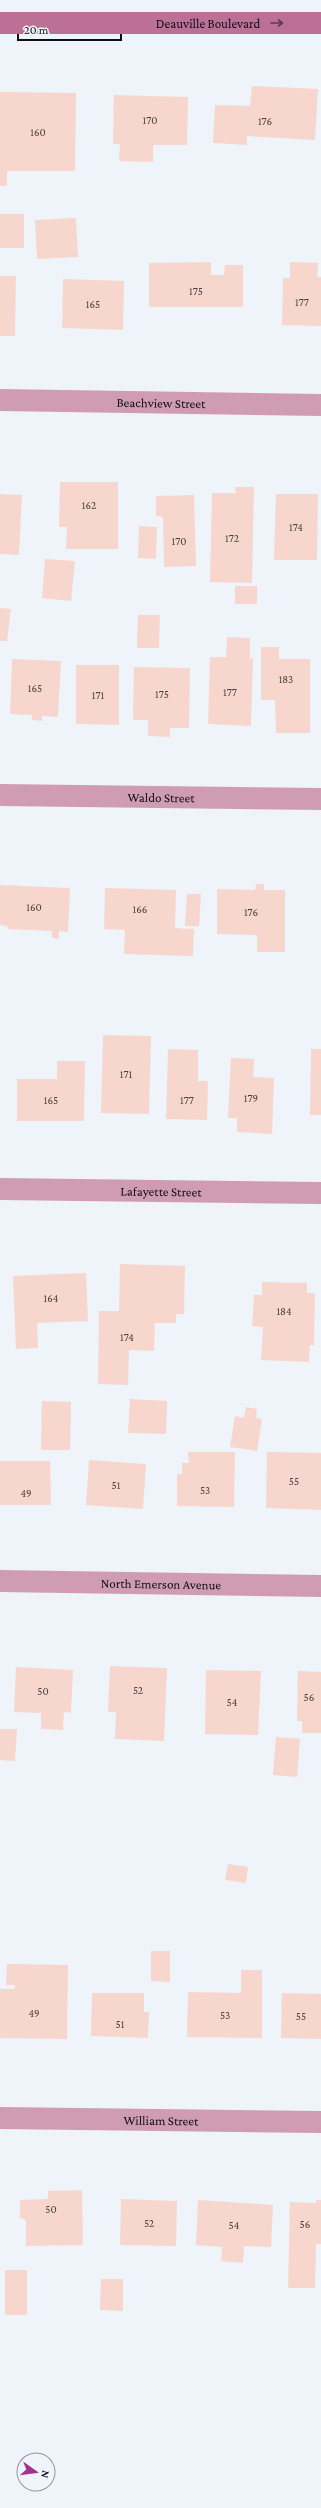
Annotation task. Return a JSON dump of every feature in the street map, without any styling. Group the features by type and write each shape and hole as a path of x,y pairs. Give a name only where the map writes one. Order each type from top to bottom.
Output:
{"street":[{"name":"Deauville Boulevard","path":"0,23 321,23"},
{"name":"Beachview Street","path":"0,400 321,405"},
{"name":"Waldo Street","path":"0,795 321,799"},
{"name":"Lafayette Street","path":"0,1189 321,1193"},
{"name":"North Emerson Avenue","path":"0,1581 321,1586"},
{"name":"William Street","path":"0,2118 321,2122"}],"building":[{"path":"252,86 318,89 315,140 247,136 247,145 213,143 215,105 250,106"},
{"path":"0,92 76,93 75,171 7,171 7,186 0,186"},
{"path":"114,95 188,97 187,145 153,145 153,162 119,161 120,144 113,144"},
{"path":"0,214 24,214 24,248 0,248"},
{"path":"76,218 78,257 37,259 35,220"},
{"path":"211,262 211,275 224,275 225,265 243,265 243,307 149,307 149,263"},
{"path":"290,262 318,263 317,277 321,277 321,326 282,325 283,278 290,278"},
{"path":"0,276 16,276 15,336 0,336"},
{"path":"63,279 124,281 123,330 62,328"},
{"path":"60,482 118,482 118,549 66,549 67,527 59,527"},
{"path":"235,487 254,487 252,583 210,582 212,493 236,493"},
{"path":"0,494 22,495 19,555 0,554"},
{"path":"276,494 318,494 317,560 274,560"},
{"path":"194,495 196,566 164,567 163,517 156,516 156,496"},
{"path":"139,526 157,527 156,559 138,558"},
{"path":"45,559 75,561 71,601 42,598"},
{"path":"235,586 257,586 257,604 235,604"},
{"path":"0,608 11,609 7,641 0,641"},
{"path":"138,615 160,615 159,648 137,648"},
{"path":"227,637 250,638 250,659 253,657 251,726 208,724 210,657 226,657"},
{"path":"261,647 279,647 279,659 310,659 310,733 276,733 275,700 261,700"},
{"path":"12,659 61,661 58,717 42,716 42,721 32,720 32,715 10,714"},
{"path":"76,665 119,665 119,725 76,724"},
{"path":"134,667 190,668 189,728 170,728 170,737 148,736 148,720 133,720"},
{"path":"256,884 264,884 264,890 285,890 285,952 257,952 257,935 217,934 217,889 255,890"},
{"path":"0,885 70,888 68,932 59,931 59,940 52,937 52,931 8,929 7,926 0,925"},
{"path":"105,888 176,890 175,928 194,929 193,956 124,954 125,930 104,929"},
{"path":"187,894 201,894 199,926 185,926"},
{"path":"103,1035 151,1036 149,1114 101,1113"},
{"path":"168,1049 198,1050 198,1081 208,1081 207,1120 166,1119"},
{"path":"311,1049 321,1049 321,1115 310,1115"},
{"path":"231,1058 254,1059 253,1077 274,1078 272,1134 237,1132 237,1118 228,1118"},
{"path":"57,1061 85,1061 84,1121 17,1121 17,1079 57,1079"},
{"path":"120,1264 185,1266 184,1314 176,1314 176,1323 155,1323 154,1351 129,1350 128,1385 98,1384 99,1311 119,1311"},
{"path":"86,1273 88,1321 37,1323 38,1348 16,1349 13,1276"},
{"path":"262,1282 307,1283 307,1293 315,1293 314,1345 310,1345 309,1362 261,1360 263,1327 252,1326 254,1295 262,1295"},
{"path":"130,1399 167,1401 166,1434 128,1433"},
{"path":"42,1401 71,1402 70,1450 41,1450"},
{"path":"246,1407 257,1409 256,1418 262,1419 257,1451 230,1447 235,1416 244,1418"},
{"path":"188,1452 235,1452 234,1507 177,1506 177,1474 182,1474 182,1463 189,1463"},
{"path":"267,1452 321,1453 321,1510 266,1508"},
{"path":"89,1460 146,1464 143,1509 86,1505"},
{"path":"0,1461 50,1461 51,1505 0,1505"},
{"path":"110,1666 167,1668 164,1741 115,1739 116,1712 108,1712"},
{"path":"16,1667 73,1670 71,1713 64,1712 63,1730 41,1729 41,1713 14,1712"},
{"path":"206,1670 261,1671 258,1735 205,1734"},
{"path":"298,1671 321,1672 321,1733 302,1733 302,1721 297,1721"},
{"path":"0,1729 17,1729 15,1761 0,1760"},
{"path":"276,1737 300,1739 297,1777 273,1775"},
{"path":"228,1864 248,1867 246,1883 225,1880"},
{"path":"151,1951 170,1951 170,1982 151,1981"},
{"path":"7,1964 68,1965 67,2039 0,2038 0,1989 15,1989 15,1985 6,1985"},
{"path":"241,1970 262,1970 262,2038 187,2037 188,1992 241,1993"},
{"path":"92,1993 144,1993 144,2012 149,2012 148,2038 91,2036"},
{"path":"282,1993 321,1994 321,2039 281,2038"},
{"path":"82,2190 83,2245 26,2246 26,2220 20,2218 20,2200 48,2199 48,2191"},
{"path":"121,2199 177,2201 176,2246 120,2245"},
{"path":"198,2200 273,2205 271,2247 244,2246 243,2263 221,2261 222,2247 196,2245"},
{"path":"316,2200 321,2200 321,2244 316,2244 315,2288 288,2288 290,2202 316,2203"},
{"path":"5,2270 27,2270 27,2315 5,2315"},
{"path":"101,2279 123,2279 123,2311 100,2310"}]}
